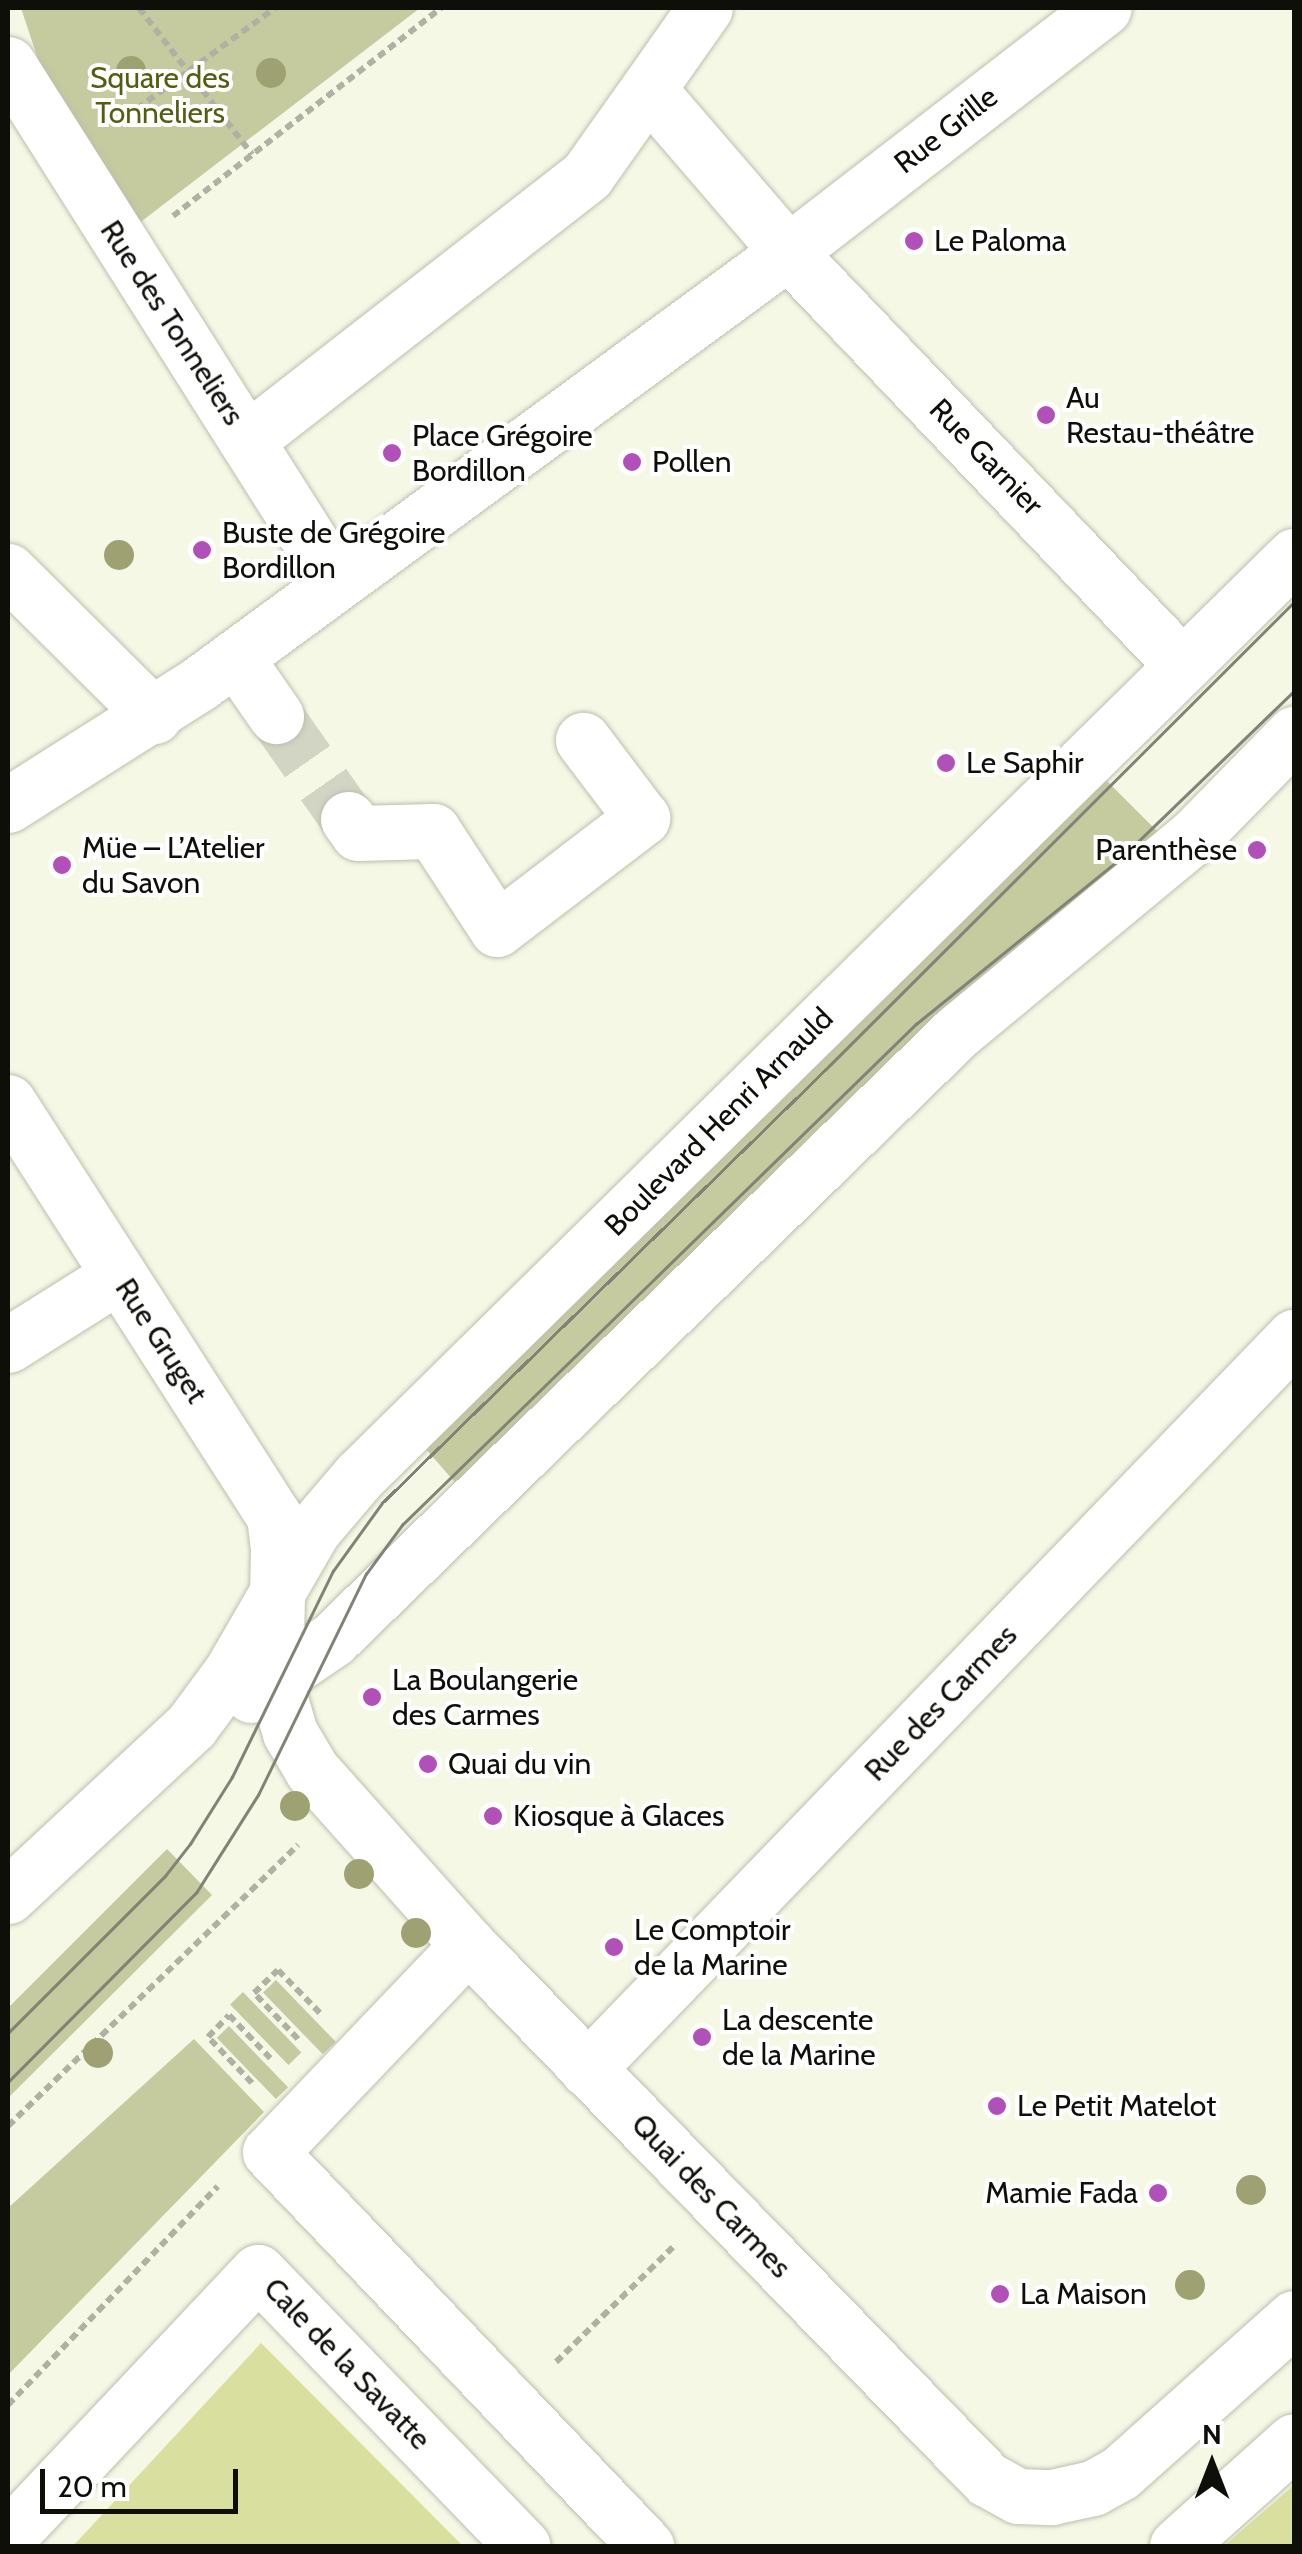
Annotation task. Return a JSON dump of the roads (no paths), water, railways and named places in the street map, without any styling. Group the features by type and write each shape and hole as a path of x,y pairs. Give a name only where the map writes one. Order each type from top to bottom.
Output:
{"street":[{"path":"247,440 588,175 705,8"},
{"name":"Rue Grille","path":"788,252 1104,8"},
{"name":"Rue des Tonneliers","path":"8,64 336,582"},
{"path":"8,806 154,716 788,252 648,90"},
{"name":"Rue Garnier","path":"788,252 1182,664"},
{"name":"Boulevard Henri Arnauld","path":"8,1896 191,1726 231,1672 312,1530 360,1476 1294,556"},
{"path":"8,571 154,716"},
{"path":"234,657 276,716"},
{"path":"348,819 358,833 433,831 497,929 642,818 583,740"},
{"name":"Boulevard Henri Arnauld","path":"191,1726 276,1682 334,1638 956,1032 1288,755"},
{"name":"Rue Gruget","path":"8,1102 274,1516 278,1592"},
{"path":"8,1344 119,1275"},
{"name":"Rue des Carmes","path":"588,2069 842,1772 1285,1368"},
{"name":"Quai des Carmes","path":"278,1592 276,1682 290,1733 337,1803 468,1945 987,2479 1018,2496 1052,2498 1093,2488 1120,2473 1294,2318"},
{"path":"468,1945 282,2139 510,2409 646,2546"},
{"name":"Cale de la Savatte","path":"8,2537 258,2272 523,2546"},
{"path":"448,2469 510,2409"},
{"path":"1176,2546 1294,2441"}],"tunnel":[{"path":"276,716 348,819"}],"tram line":[{"path":"8,2033 165,1876 190,1844 232,1777 333,1571 382,1503 825,1070 1294,602"},
{"path":"8,2082 196,1893 258,1795 366,1574 402,1525 916,1024 1122,857 1294,691"}],"place":[{"name":"Le Paloma","path":"914,241"},
{"name":"Au Restau-théâtre","path":"1046,415"},
{"name":"Place Grégoire Bordillon","path":"392,453"},
{"name":"Pollen","path":"632,462"},
{"name":"Buste de Grégoire Bordillon","path":"202,550"},
{"name":"Le Saphir","path":"946,763"},
{"name":"Parenthèse","path":"1257,850"},
{"name":"Müe – L’Atelier du Savon","path":"62,865"},
{"name":"La Boulangerie des Carmes","path":"372,1697"},
{"name":"Quai du vin","path":"428,1764"},
{"name":"Kiosque à Glaces","path":"493,1816"},
{"name":"Le Comptoir de la Marine","path":"614,1947"},
{"name":"La descente de la Marine","path":"702,2037"},
{"name":"Le Petit Matelot","path":"997,2106"},
{"name":"Mamie Fada","path":"1158,2193"},
{"name":"La Maison","path":"1000,2294"}],"park label":[{"name":"Square des Tonneliers","path":"160,95"}]}
